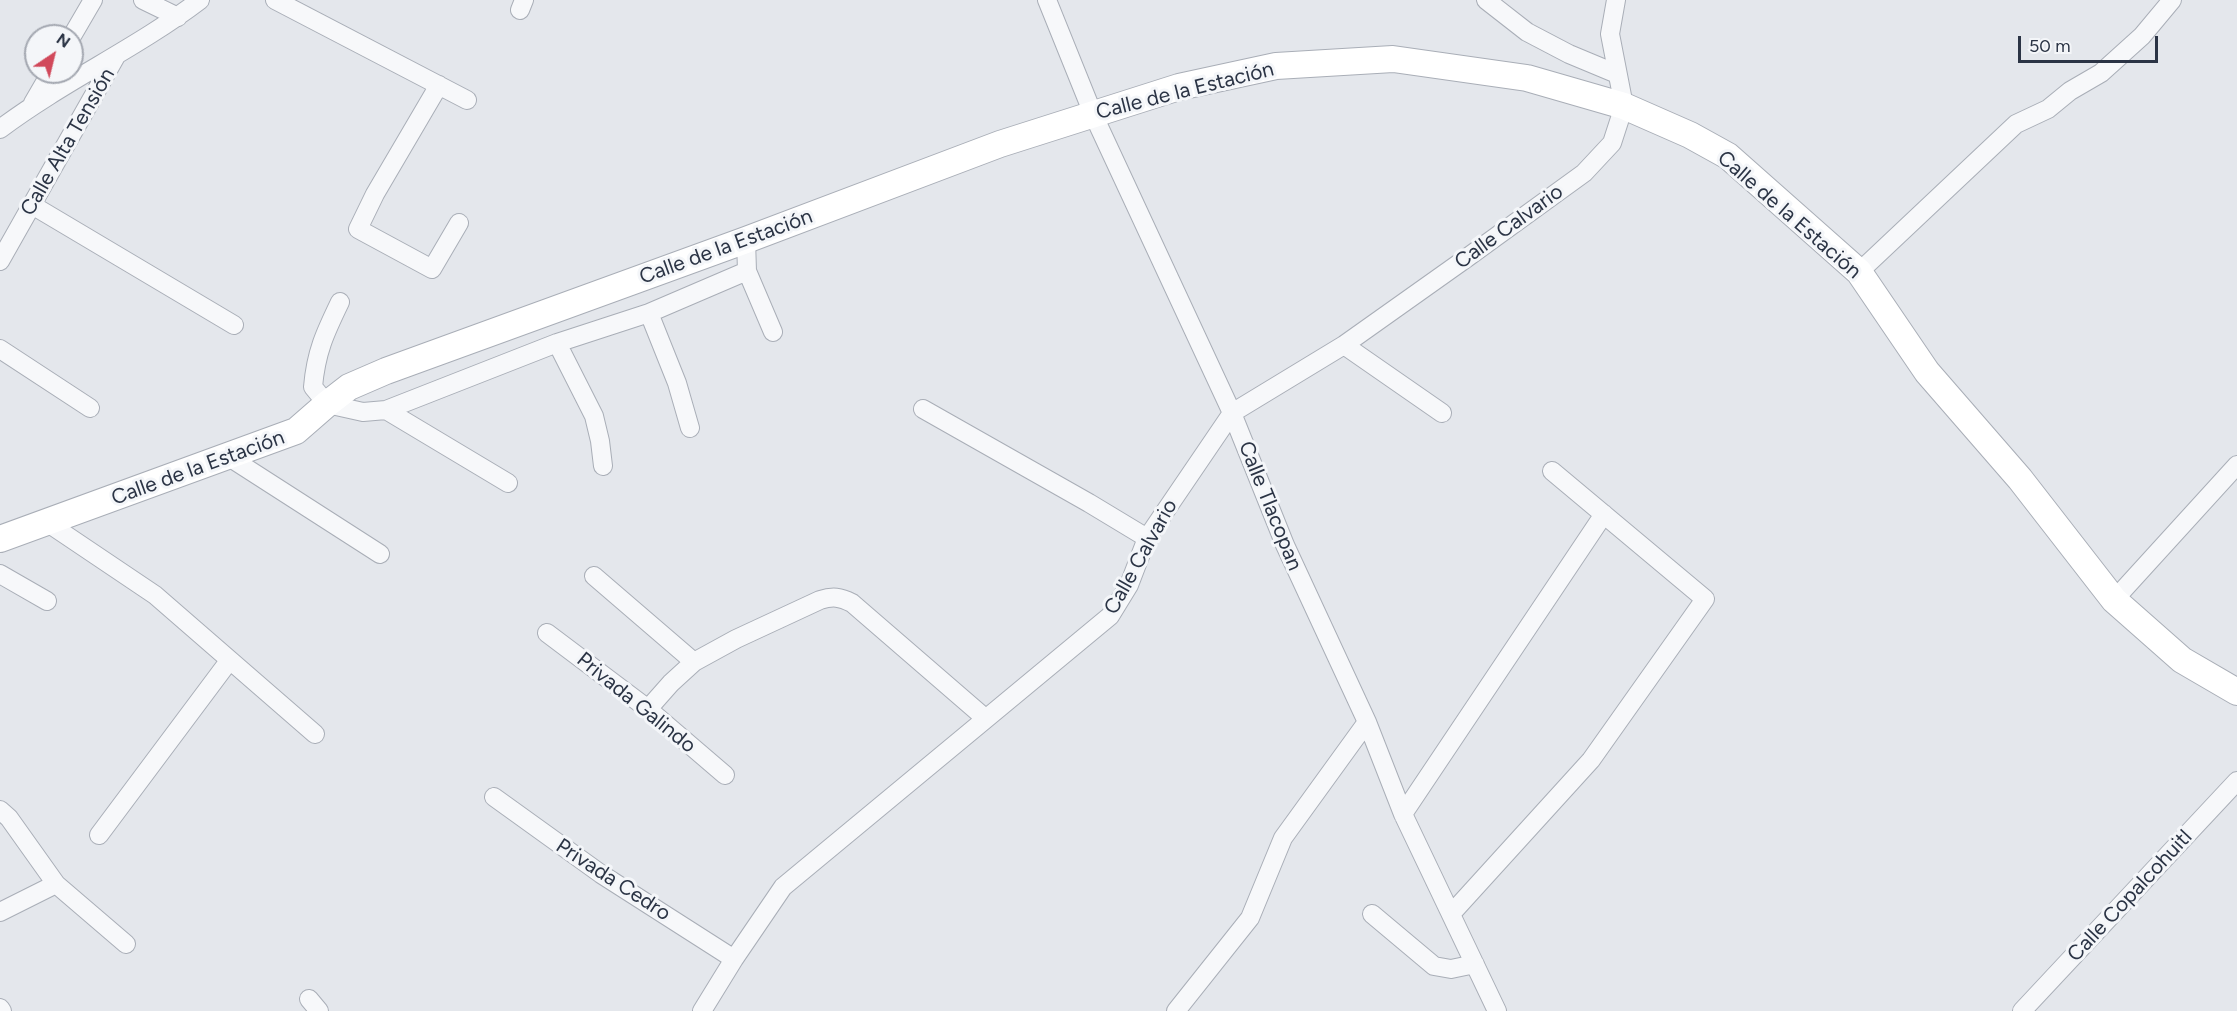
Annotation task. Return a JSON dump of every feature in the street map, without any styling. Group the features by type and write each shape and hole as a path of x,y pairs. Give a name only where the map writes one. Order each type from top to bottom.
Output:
{"street":[{"path":"79,24 93,0"},
{"path":"0,129 32,105 178,17 200,0"},
{"path":"275,0 467,100"},
{"name":"Calle Tlacopan","path":"1047,0 1093,114 1232,413 1285,545 1367,722 1403,814 1497,1011"},
{"path":"1486,0 1527,32 1569,54 1617,74"},
{"path":"1616,0 1610,34 1624,106"},
{"path":"1859,272 2016,124 2048,109 2101,73 2142,36 2172,0"},
{"path":"151,2 178,17"},
{"name":"Calle Alta Tensión","path":"0,261 117,54"},
{"name":"Calle de la Estación","path":"0,540 296,431 349,387 386,370 746,240 1000,144 1179,87 1276,66 1393,59 1527,78 1624,106 1690,135 1728,156 1859,272 1927,372 2020,479 2114,600 2182,660 2237,692"},
{"path":"32,105 44,84"},
{"path":"439,85 375,194 358,229 432,269 459,223"},
{"name":"Calle Calvario","path":"702,1011 734,959 783,888 1110,616 1129,585 1146,538 1232,413 1344,345 1584,173 1612,143 1624,106"},
{"path":"32,205 234,325"},
{"path":"746,240 747,271 773,332"},
{"path":"340,302 324,335 316,360 313,387 327,404 363,412 386,410 558,344 649,313 747,271"},
{"path":"649,313 678,383 690,428"},
{"path":"558,344 594,416 603,466"},
{"path":"1344,345 1442,413"},
{"path":"0,349 90,408"},
{"path":"923,409 1079,497 1146,538"},
{"path":"386,410 508,483"},
{"path":"228,457 380,554"},
{"path":"2114,600 2237,465"},
{"path":"1451,914 1591,760 1705,599 1552,471"},
{"path":"1403,814 1604,514"},
{"path":"48,523 155,595 228,661 315,734"},
{"path":"0,574 47,601"},
{"path":"594,576 694,662"},
{"path":"648,710 671,683 694,662 736,639 832,596 852,603 985,718"},
{"name":"Privada Galindo","path":"547,633 648,710 724,775"},
{"path":"99,835 228,661"},
{"path":"1176,1011 1250,918 1283,838 1367,722"},
{"name":"Calle Copalcohuitl","path":"2022,1011 2234,793"},
{"name":"Privada Cedro","path":"494,797 601,873 734,959"},
{"path":"0,810 9,818 56,884 126,944"},
{"path":"0,912 56,884"},
{"path":"1372,914 1434,966 1451,969 1475,964"}]}
